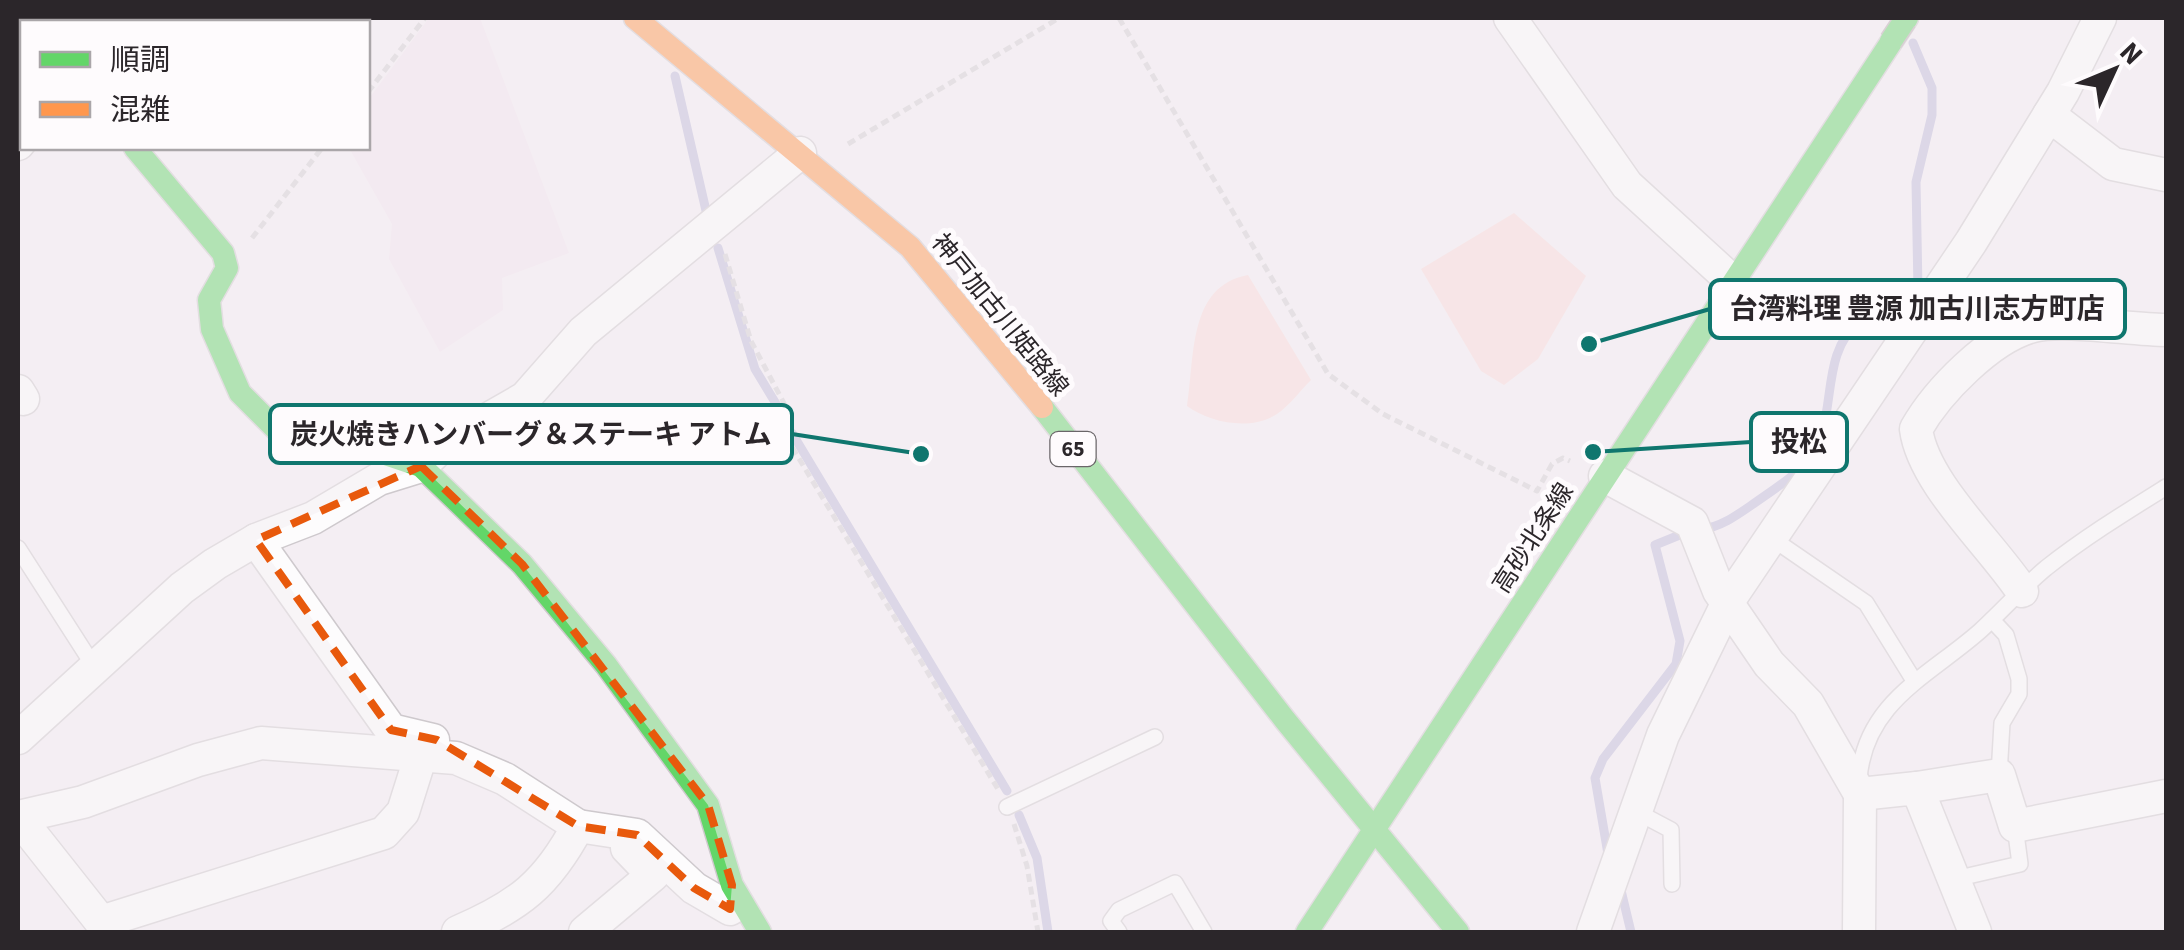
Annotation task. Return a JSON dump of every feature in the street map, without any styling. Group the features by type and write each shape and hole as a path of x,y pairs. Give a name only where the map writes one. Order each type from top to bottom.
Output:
{"main road":[{"name":"神戸加古川姫路線","path":"635,18 910,248 984,332 1273,704 1458,932"},
{"name":"高砂北条線","path":"1307,932 1378,830 1731,280 1906,19"},
{"name":"高砂北条線","path":"1892,41 1906,19"},
{"path":"137,150 223,253 228,268 209,300 212,329 240,393 282,434 362,446 421,466 522,564 664,740 708,805 730,909 760,932"}],"street":[{"path":"1510,18 1626,184 1731,280"},
{"path":"1593,932 1691,670 1729,600 1971,242 2050,115 2100,18"},
{"path":"2050,115 2113,164 2166,175"},
{"path":"18,738 182,588 256,540 314,518 379,479 421,466 443,446 525,398 583,332 708,229 808,159"},
{"path":"2022,591 1944,487 1918,446 1916,428 1945,388 1974,361 2033,326 2166,330"},
{"path":"1605,476 1692,523 1719,591 1729,600 1770,664 1808,704 1860,794 1859,932"},
{"path":"256,540 391,730 437,740 456,758"},
{"path":"421,754 402,812 384,833 105,927 18,817 83,802 198,760 261,743 421,754 456,758 505,779 594,828 653,875 585,932"},
{"path":"1860,794 1999,774 2015,826 2166,796"},
{"path":"1917,788 1955,879 1966,929"},
{"path":"594,828 637,835 694,888 730,909"},
{"path":"458,932 500,914 554,870 594,828"}],"lane":[{"path":"1860,794 1863,751 1880,720 1914,678 1992,620 2081,542 2166,486"},
{"path":"1770,537 1866,603 1914,678"},
{"path":"18,548 95,668"},
{"path":"1992,620 2006,635 2020,679 2019,694 2002,723 1999,774"},
{"path":"1013,804 1155,737"},
{"path":"1638,812 1671,830 1672,884"},
{"path":"1955,879 2020,864 2015,826"},
{"path":"1119,932 1111,921 1119,910 1175,883 1204,932"}],"path":[{"path":"370,89 426,18"},
{"path":"808,159 1059,18"},
{"path":"1119,18 1328,374 1383,414 1537,491 1552,464 1563,458 1605,476"},
{"path":"223,253 263,228 321,150"},
{"path":"708,229 751,341 786,410 784,431 1013,804 1038,932"}],"highlighted area":[{"path":"421,466 522,564 708,805 732,885 730,909 694,888 637,835 578,826 437,740 391,730 256,540"}],"shaded area":[{"path":"429,18 480,18 569,253 502,278 503,310 440,352 389,259 392,224 350,150 370,150 370,97"},
{"path":"1514,213 1586,276 1538,359 1504,385 1481,371 1421,269"},
{"path":"1248,275 1311,380 1277,414 1255,422 1231,423 1207,417 1187,406 1191,366 1204,308 1228,282"}],"waterway":[{"path":"1702,529 1737,515 1805,464 1819,442 1833,369 1846,336 1863,320 1896,320 1909,309 1918,290 1916,182 1932,115 1932,88 1913,43"},
{"path":"675,76 707,215"},
{"path":"718,248 755,369 781,412"},
{"path":"792,433 1007,791"},
{"path":"1608,854 1595,778 1603,759 1676,664 1680,641 1655,545 1687,532"},
{"path":"1019,815 1037,858 1048,932"},
{"path":"1619,882 1631,932"}],"traffic: fast":[{"path":"1307,932 1907,18"},
{"path":"1891,41 1905,20"},
{"path":"137,150 223,253 227,268 209,300 212,329 240,393 281,434 362,446 421,466 522,564 606,665 708,805 732,885 760,932"},
{"path":"1042,407 1285,720 1458,932"}],"traffic: slow":[{"path":"635,18 910,247 1042,407"}],"place":[{"name":"台湾料理 豊源 加古川志方町店","path":"1589,344"},
{"name":"投松","path":"1593,452"},
{"name":"炭火焼きハンバーグ＆ステーキ アトム","path":"921,454"}]}
